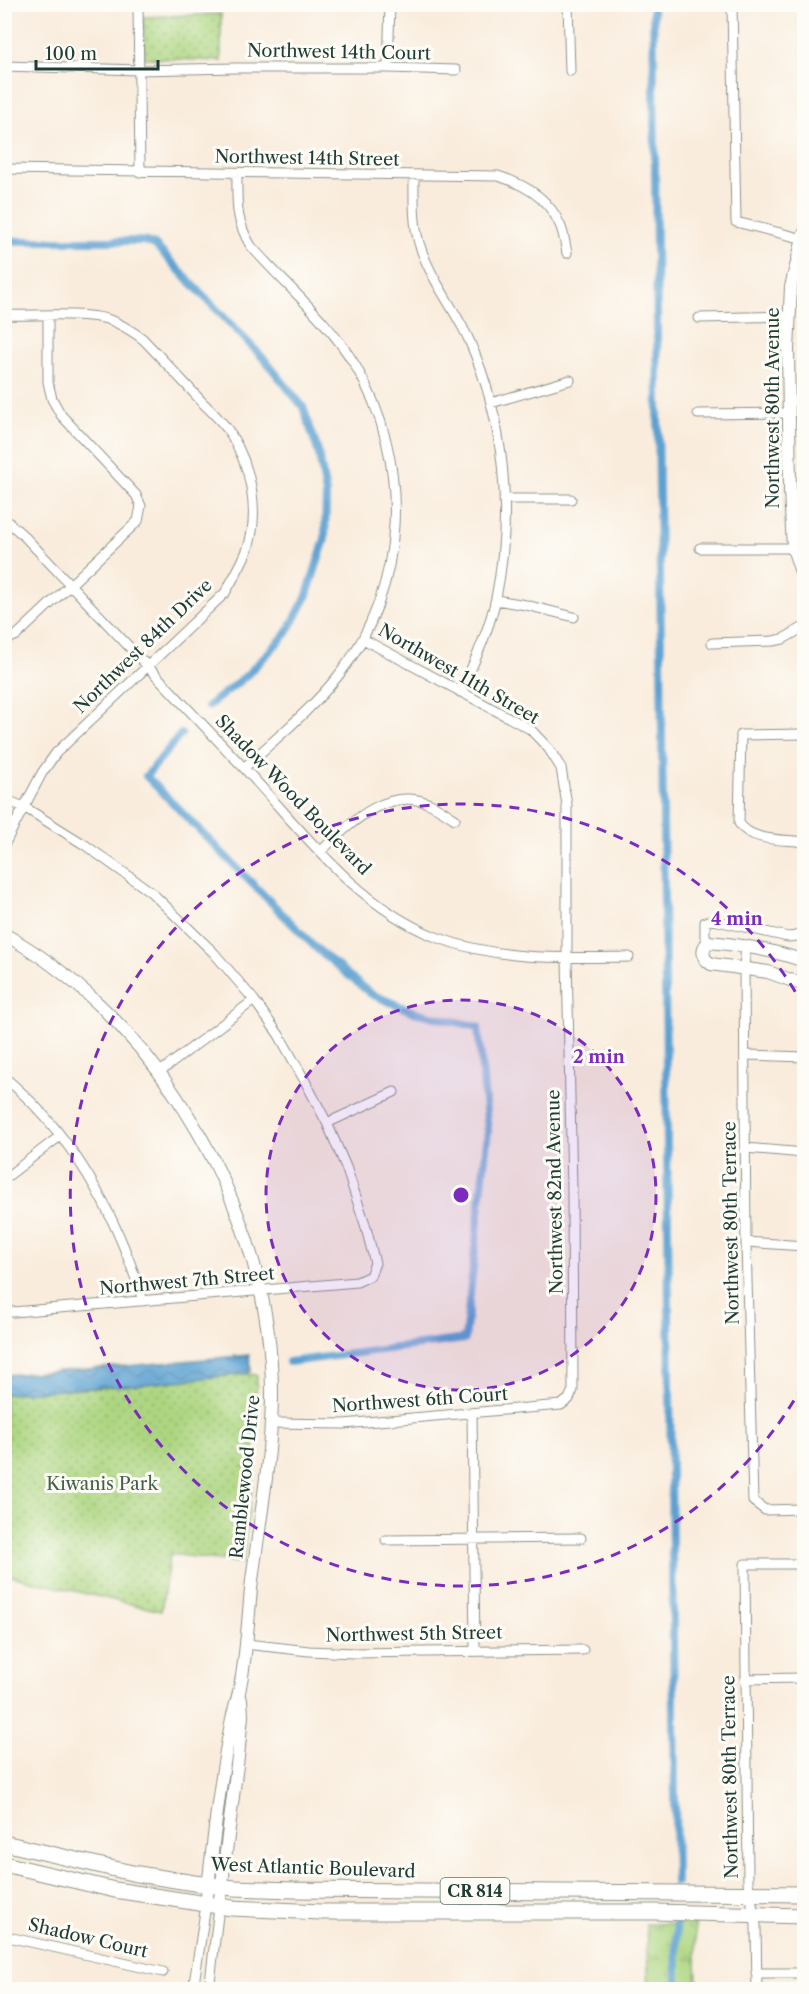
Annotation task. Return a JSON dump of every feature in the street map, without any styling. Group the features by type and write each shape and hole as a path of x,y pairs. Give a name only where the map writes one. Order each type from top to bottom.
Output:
{"main road":[{"name":"West Atlantic Boulevard","path":"4,1843 132,1873 214,1886 295,1890 804,1894"},
{"name":"CR 814","path":"4,1864 115,1890 212,1906 321,1912 655,1912 804,1916"}],"street":[{"path":"138,4 140,172"},
{"path":"388,68 390,4"},
{"path":"568,4 570,72"},
{"path":"732,4 736,222 804,237"},
{"name":"Northwest 14th Court","path":"4,66 139,70 236,68 456,70"},
{"name":"Northwest 14th Street","path":"4,169 498,176 531,190 544,201 561,225 567,253"},
{"path":"237,173 237,216 242,231 251,246 333,333 355,364 371,396 383,429 395,493 395,528 389,565 378,602 363,639 339,675 310,708 244,768"},
{"path":"414,176 418,242 426,264 468,339 491,403 502,457 506,499 496,600 477,658 460,692"},
{"name":"Northwest 80th Avenue","path":"804,237 791,287 788,413 793,548 804,581"},
{"name":"Northwest 84th Drive","path":"4,315 87,316 107,319 126,327 143,339 229,431 242,454 249,476 253,501 253,522 248,547 225,593 56,753 42,773 4,845"},
{"path":"4,641 17,635 138,521 141,506 136,495 62,415 52,399 48,382 48,316"},
{"path":"699,318 789,316"},
{"path":"491,403 570,380"},
{"path":"698,414 788,413"},
{"path":"506,499 571,499"},
{"name":"Shadow Wood Boulevard","path":"4,518 71,585 320,852 352,884 378,904 435,936 466,947 502,954 567,958 629,957"},
{"path":"700,548 793,548"},
{"path":"496,600 574,617"},
{"path":"712,643 773,641 783,639 804,627"},
{"name":"Northwest 11th Street","path":"363,639 530,729 549,750 561,768"},
{"path":"804,734 741,735 739,760 739,823 744,830 752,835 804,842"},
{"name":"Northwest 82nd Avenue","path":"561,768 567,805 567,958 572,1189 573,1390 569,1399"},
{"path":"4,799 24,807 85,844 151,892 214,953 254,1000 279,1035 327,1123 394,1092"},
{"path":"320,852 367,810 383,804 416,800 430,804 455,819"},
{"path":"709,942 705,936 705,921 713,920 788,937 797,936 804,928"},
{"name":"Ramblewood Drive","path":"4,933 29,948 76,985 115,1020 160,1072 194,1123 219,1170 248,1240 260,1291 271,1372 271,1423 246,1644 224,1765 212,1906 209,1989"},
{"path":"709,942 778,952 804,961"},
{"path":"709,942 703,951 707,962 744,967 804,982"},
{"name":"Northwest 80th Terrace","path":"746,946 744,967 746,1242 753,1501 765,1510 804,1509"},
{"path":"160,1072 254,1000"},
{"path":"746,1055 804,1057"},
{"path":"4,1077 37,1108 60,1136 107,1206 132,1265 143,1301"},
{"name":"Northwest 7th Street","path":"4,1311 357,1282 370,1276 375,1263 365,1224 346,1167 327,1123"},
{"path":"4,1179 60,1136"},
{"path":"746,1148 804,1153"},
{"path":"746,1242 804,1246"},
{"name":"Northwest 6th Court","path":"271,1423 344,1424 561,1405 569,1399"},
{"path":"472,1413 475,1650"},
{"path":"386,1540 581,1538"},
{"name":"Northwest 80th Terrace","path":"757,1989 756,1925 749,1893 745,1564 804,1564"},
{"name":"Northwest 5th Street","path":"246,1644 309,1652 342,1653 583,1650"},
{"path":"745,1678 804,1678"},
{"name":"Ramblewood Drive","path":"193,1989 212,1906"},
{"name":"Shadow Court","path":"4,1936 163,1972"},
{"path":"756,1973 804,1972"}],"green space":[{"path":"221,14 221,61 144,58 143,17"},
{"name":"Kiwanis Park","path":"245,1374 257,1375 253,1475 243,1563 170,1554 161,1611 5,1575 5,1394 135,1385"},
{"path":"695,1923 697,1989 649,1989 646,1924"}],"water":[{"path":"804,1317 804,1427 799,1398 803,1348 801,1328"},
{"path":"249,1355 251,1371 245,1374 135,1385 5,1394 5,1375"}],"waterway":[{"path":"653,4 676,1882"},
{"path":"4,241 144,241 155,245 265,360 303,407 319,454 326,494 325,539 306,598 287,633 246,676 208,706"},
{"path":"181,734 146,776 317,949 371,994 414,1012 478,1027 488,1131 465,1339 289,1362"},
{"path":"676,1924 677,1990"}]}
